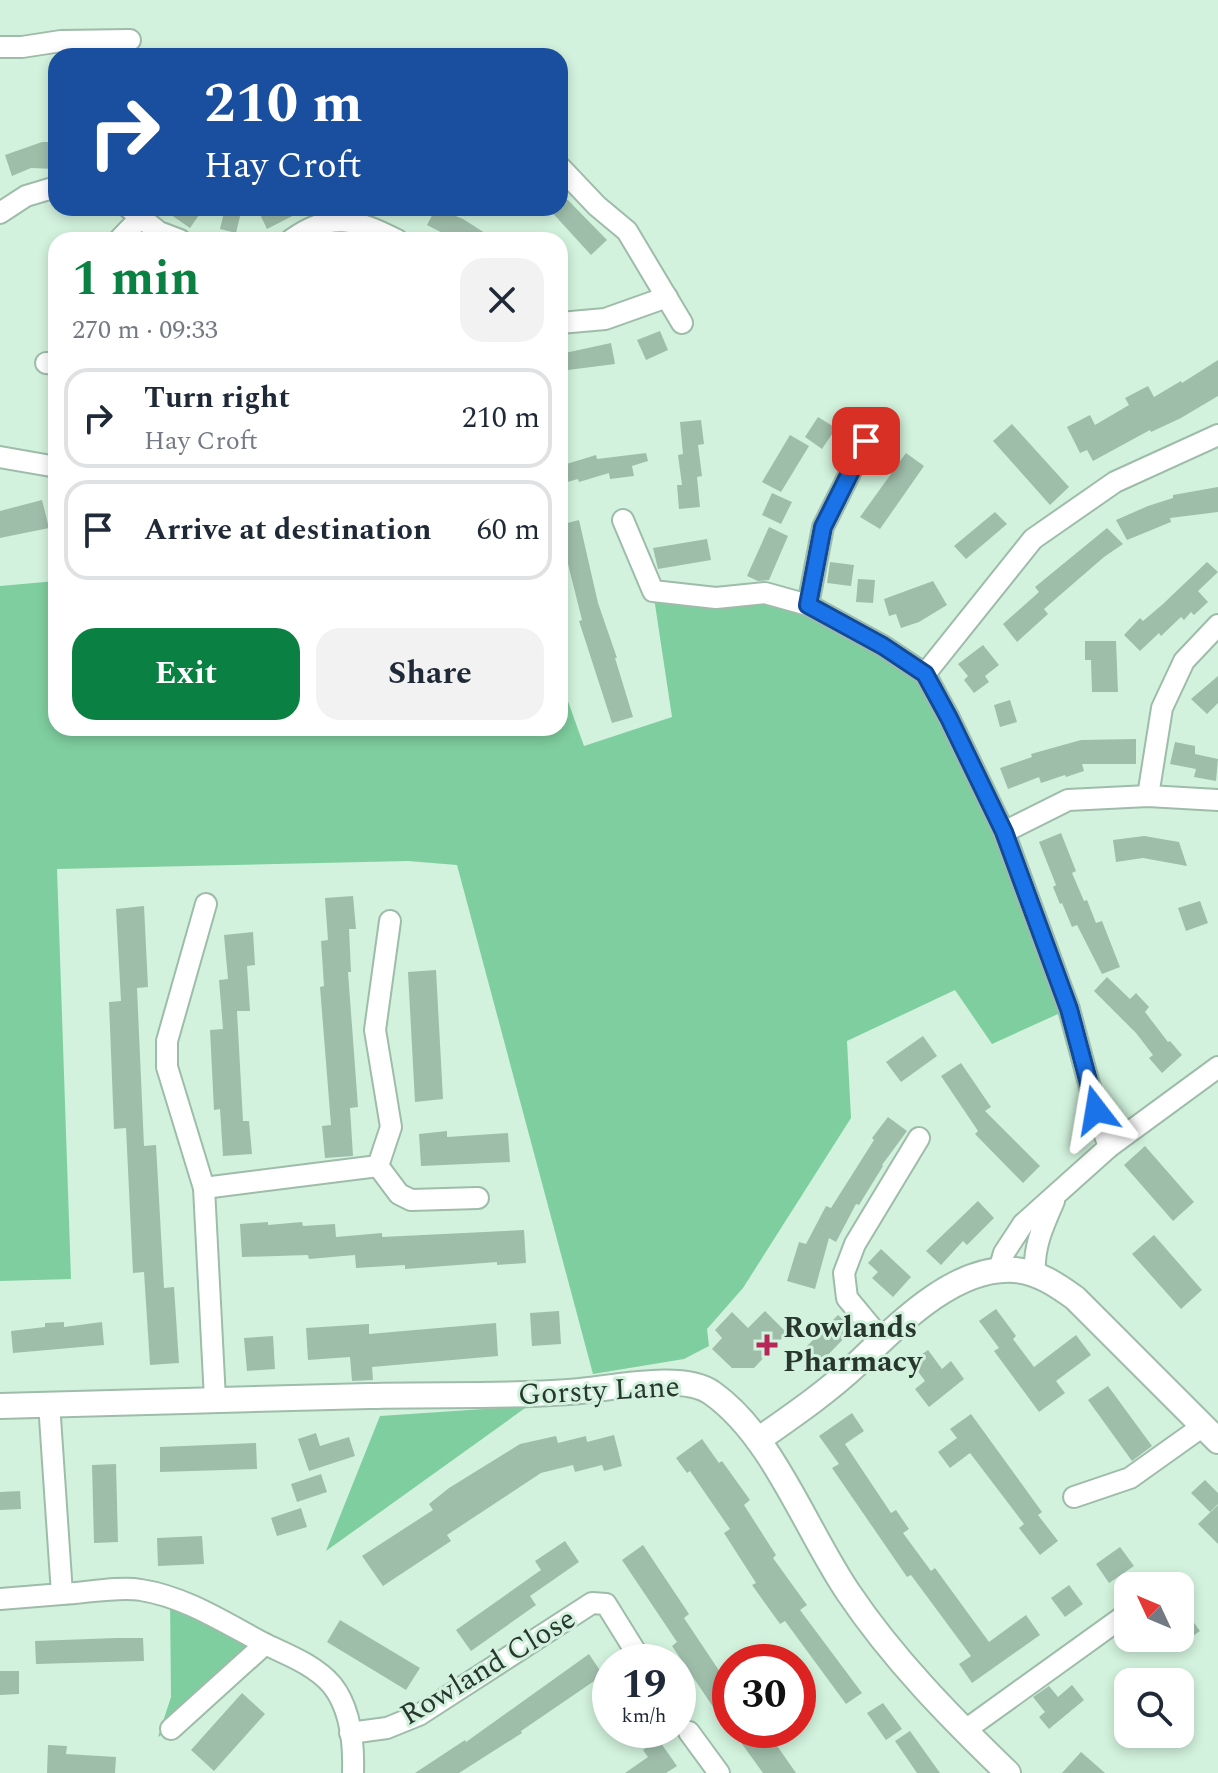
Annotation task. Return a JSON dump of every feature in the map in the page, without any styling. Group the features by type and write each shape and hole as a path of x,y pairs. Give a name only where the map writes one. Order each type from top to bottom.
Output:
{"street":[{"path":"0,47 61,41 130,40"},
{"path":"568,175 627,231 682,323"},
{"path":"0,213 26,196 48,189"},
{"path":"127,232 142,216"},
{"path":"147,216 169,232"},
{"path":"304,232 336,216"},
{"path":"345,216 379,232"},
{"path":"568,322 605,319 667,297"},
{"path":"925,674 1033,539 1115,482 1218,435"},
{"path":"808,605 823,527 866,441"},
{"path":"0,457 48,465"},
{"path":"623,520 653,591 716,598 765,593 808,605 883,646 925,674 1004,832 1069,1009 1109,1147"},
{"path":"1148,796 1162,708 1184,661 1218,625"},
{"path":"1004,832 1068,800 1148,796 1218,800"},
{"path":"206,904 167,1041 167,1067 204,1188 215,1399"},
{"path":"378,1166 391,1127 375,1030 390,921"},
{"path":"999,1270 1004,1253 1018,1230 1109,1147 1218,1067"},
{"path":"881,1339 847,1298 844,1273 855,1244 919,1138"},
{"path":"204,1188 378,1166"},
{"path":"378,1166 399,1194 411,1200 478,1198"},
{"path":"1035,1275 1034,1260 1039,1235 1055,1197"},
{"path":"758,1440 812,1403 917,1309 975,1276 999,1270 1016,1270 1057,1284 1075,1298 1210,1433 1130,1478 1074,1497"},
{"name":"Gorsty Lane","path":"0,1406 215,1399 522,1395 666,1383 685,1384 711,1392 731,1408 758,1440 846,1590 891,1650 964,1731 1008,1773"},
{"path":"49,1403 62,1594"},
{"path":"0,1599 139,1589 200,1609 303,1663 327,1680 347,1715 353,1773"},
{"name":"Rowland Close","path":"350,1733 387,1728 419,1715 592,1603 606,1604 631,1644"},
{"path":"964,1731 1114,1623"},
{"path":"171,1729 265,1644"},
{"path":"696,1742 719,1773"}],"green space":[{"path":"48,582 48,736 568,736 568,701 584,746 672,717 653,591 765,593 925,674 949,718 1069,1009 992,1044 955,990 847,1041 851,1118 743,1288 707,1329 709,1346 684,1359 593,1374 457,865 408,861 57,869 71,1279 0,1281 0,586"},
{"path":"528,1406 326,1551 380,1416"},
{"path":"170,1598 265,1644 171,1729 158,1737 171,1697"}],"building":[{"path":"48,142 48,169 31,168 12,176 5,155"},
{"path":"568,200 607,240 591,255 555,216 568,216"},
{"path":"173,216 198,216 190,228"},
{"path":"223,216 240,216 236,232 220,229"},
{"path":"261,216 292,216 267,229"},
{"path":"432,216 456,216 483,232 441,232 427,225"},
{"path":"660,331 668,350 646,360 637,340"},
{"path":"611,343 615,364 568,370 568,352"},
{"path":"1218,360 1218,396 1181,418 1150,430 1093,461 1087,450 1080,453 1067,427 1090,415 1095,425 1129,405 1125,398 1148,386 1154,397"},
{"path":"818,417 836,428 822,449 805,437"},
{"path":"701,420 704,444 698,445 702,476 697,477 700,507 679,509 677,485 682,485 678,455 683,454 680,422"},
{"path":"1012,424 1069,487 1050,505 993,441"},
{"path":"790,435 809,446 781,492 762,482"},
{"path":"646,453 648,461 632,466 634,476 610,479 609,473 579,482 578,479 568,482 568,464 596,455 597,459"},
{"path":"906,453 924,466 880,529 860,517"},
{"path":"1218,487 1218,512 1170,518 1171,522 1127,540 1116,520 1173,498 1173,495"},
{"path":"772,493 792,502 781,524 762,515"},
{"path":"42,500 48,528 0,538 0,511"},
{"path":"995,512 1007,524 966,559 954,546"},
{"path":"579,520 598,603 633,717 612,723 579,621 582,620 568,564 568,523"},
{"path":"769,527 788,536 769,580 758,581 747,576"},
{"path":"1107,528 1123,544 1044,609 1048,614 1017,642 1003,624 1039,592 1035,587"},
{"path":"707,539 711,560 658,569 653,548"},
{"path":"830,562 854,565 851,586 827,583"},
{"path":"1207,562 1218,572 1198,591 1208,602 1194,615 1191,612 1184,620 1181,617 1140,651 1124,635 1140,618 1143,621 1163,604"},
{"path":"858,579 875,580 873,603 856,602"},
{"path":"933,581 947,605 919,622 901,628 896,614 889,616 884,599"},
{"path":"1085,641 1116,641 1118,692 1092,692 1091,660 1085,660"},
{"path":"983,645 999,665 985,676 989,682 974,693 964,680 968,676 958,664"},
{"path":"1218,676 1218,703 1207,714 1191,699"},
{"path":"1010,700 1017,722 1000,727 994,705"},
{"path":"1136,739 1136,764 1082,764 1084,771 1041,783 1039,777 1008,789 1000,768 1032,757 1031,754 1081,740"},
{"path":"1175,742 1195,746 1195,754 1218,759 1216,781 1194,777 1196,769 1170,764"},
{"path":"1061,833 1084,901 1087,900 1096,923 1102,921 1120,967 1102,974 1077,925 1072,927 1060,904 1039,842"},
{"path":"1144,836 1179,842 1187,866 1143,858 1116,862 1113,840"},
{"path":"353,896 356,929 349,929 351,972 348,972 358,1107 350,1108 353,1156 325,1158 322,1126 331,1125 320,987 324,986 321,941 328,940 325,898"},
{"path":"1200,901 1208,923 1186,931 1178,908"},
{"path":"144,906 148,987 137,988 144,1146 156,1145 164,1288 174,1287 179,1363 150,1365 144,1272 133,1273 126,1128 114,1129 109,1002 121,1001 116,909"},
{"path":"253,932 255,965 247,966 250,1011 237,1011 243,1121 249,1121 252,1154 223,1156 220,1109 214,1110 210,1030 223,1029 219,980 228,979 224,935"},
{"path":"436,970 443,1099 415,1102 408,972"},
{"path":"1107,977 1130,999 1136,993 1149,1007 1145,1012 1182,1055 1162,1073 1149,1058 1153,1055 1136,1033 1094,991"},
{"path":"923,1036 937,1056 901,1082 886,1062"},
{"path":"961,1063 991,1107 985,1111 1040,1166 1023,1183 975,1134 978,1131 941,1076"},
{"path":"888,1117 907,1131 882,1165 859,1205 856,1204 836,1242 829,1238 815,1289 787,1281 799,1242 806,1244 826,1206 831,1208 874,1140 872,1138"},
{"path":"447,1131 447,1137 508,1133 510,1162 421,1166 419,1134"},
{"path":"1145,1146 1194,1202 1173,1221 1124,1165"},
{"path":"978,1201 994,1218 967,1245 963,1241 941,1265 926,1251"},
{"path":"268,1222 268,1225 302,1222 303,1226 335,1224 336,1237 524,1230 526,1263 497,1265 497,1262 405,1269 405,1265 356,1268 355,1255 309,1259 308,1255 242,1257 240,1224"},
{"path":"1154,1235 1202,1290 1181,1309 1132,1254"},
{"path":"881,1249 911,1277 893,1297 872,1278 878,1272 868,1263"},
{"path":"996,1309 1034,1367 1076,1335 1091,1355 1056,1381 1065,1393 1039,1412 994,1351 999,1348 979,1321"},
{"path":"559,1311 561,1344 532,1346 530,1313"},
{"path":"765,1311 787,1333 754,1368 732,1368 712,1349 722,1338 715,1330 732,1312 748,1328"},
{"path":"838,1315 853,1329 821,1362 806,1347"},
{"path":"64,1322 64,1327 102,1322 104,1345 13,1353 11,1331"},
{"path":"496,1323 498,1356 372,1367 373,1380 352,1381 350,1357 308,1360 306,1328 369,1324 369,1334"},
{"path":"273,1336 275,1369 247,1371 244,1338"},
{"path":"928,1350 942,1369 951,1361 964,1379 929,1407 915,1389 925,1381 911,1362"},
{"path":"1108,1386 1152,1446 1132,1461 1088,1400"},
{"path":"852,1413 864,1431 845,1444 891,1513 896,1510 909,1529 903,1533 931,1571 935,1568 989,1642 1026,1615 1040,1635 972,1683 959,1664 971,1656 911,1575 907,1577 832,1468 839,1464 819,1436"},
{"path":"971,1414 1042,1512 1038,1515 1058,1541 1040,1555 1019,1528 1024,1524 970,1453 950,1468 938,1452 957,1438 950,1429"},
{"path":"316,1433 320,1446 349,1437 355,1456 309,1471 298,1439"},
{"path":"614,1435 622,1466 604,1471 602,1465 575,1472 573,1465 541,1473 447,1535 451,1541 383,1586 362,1556 433,1510 429,1504 449,1488 520,1444 556,1436 558,1443 586,1436 587,1442"},
{"path":"702,1439 719,1463 722,1461 750,1500 744,1505 776,1555 773,1558 807,1605 800,1610 862,1693 846,1704 816,1663 816,1644 802,1644 785,1621 780,1624 752,1585 756,1583 724,1533 730,1529 690,1471 687,1473 676,1458"},
{"path":"256,1443 257,1469 160,1472 160,1447"},
{"path":"116,1464 118,1542 94,1543 92,1465"},
{"path":"321,1474 327,1492 297,1502 291,1484"},
{"path":"1205,1480 1218,1493 1218,1504 1210,1512 1191,1493"},
{"path":"20,1491 21,1509 0,1510 0,1492"},
{"path":"1218,1505 1218,1544 1198,1524"},
{"path":"301,1508 307,1527 277,1536 271,1518"},
{"path":"202,1536 204,1564 158,1566 157,1538"},
{"path":"565,1541 579,1562 530,1596 536,1605 471,1651 456,1630 541,1570 535,1561"},
{"path":"643,1545 689,1614 684,1618 712,1660 712,1705 696,1682 696,1644 674,1644 677,1642 622,1560"},
{"path":"1120,1547 1134,1566 1125,1572 1114,1572 1114,1580 1109,1583 1096,1564"},
{"path":"1069,1585 1083,1604 1065,1617 1051,1598"},
{"path":"340,1620 420,1668 406,1690 327,1642"},
{"path":"143,1638 144,1661 36,1664 35,1641"},
{"path":"589,1654 592,1658 592,1683 522,1733 459,1773 415,1773 466,1742"},
{"path":"0,1671 19,1671 19,1694 0,1695"},
{"path":"1072,1685 1084,1700 1049,1729 1039,1717 1045,1712 1033,1697 1049,1686 1058,1697"},
{"path":"242,1693 265,1714 214,1771 191,1750"},
{"path":"883,1703 902,1729 886,1740 867,1713"},
{"path":"910,1731 940,1773 917,1773 895,1741"},
{"path":"48,1745 67,1746 66,1754 116,1757 115,1773 47,1773"},
{"path":"664,1748 677,1766 666,1773 625,1773 648,1757 643,1750"},
{"path":"745,1748 779,1748 796,1773 763,1773"},
{"path":"1081,1752 1105,1773 1062,1773"}],"place":[{"name":"Rowlands Pharmacy","path":"767,1345"}],"route":[{"path":"866,441 823,527 808,605 883,646 925,674 1004,832 1069,1009 1096,1110"}]}
